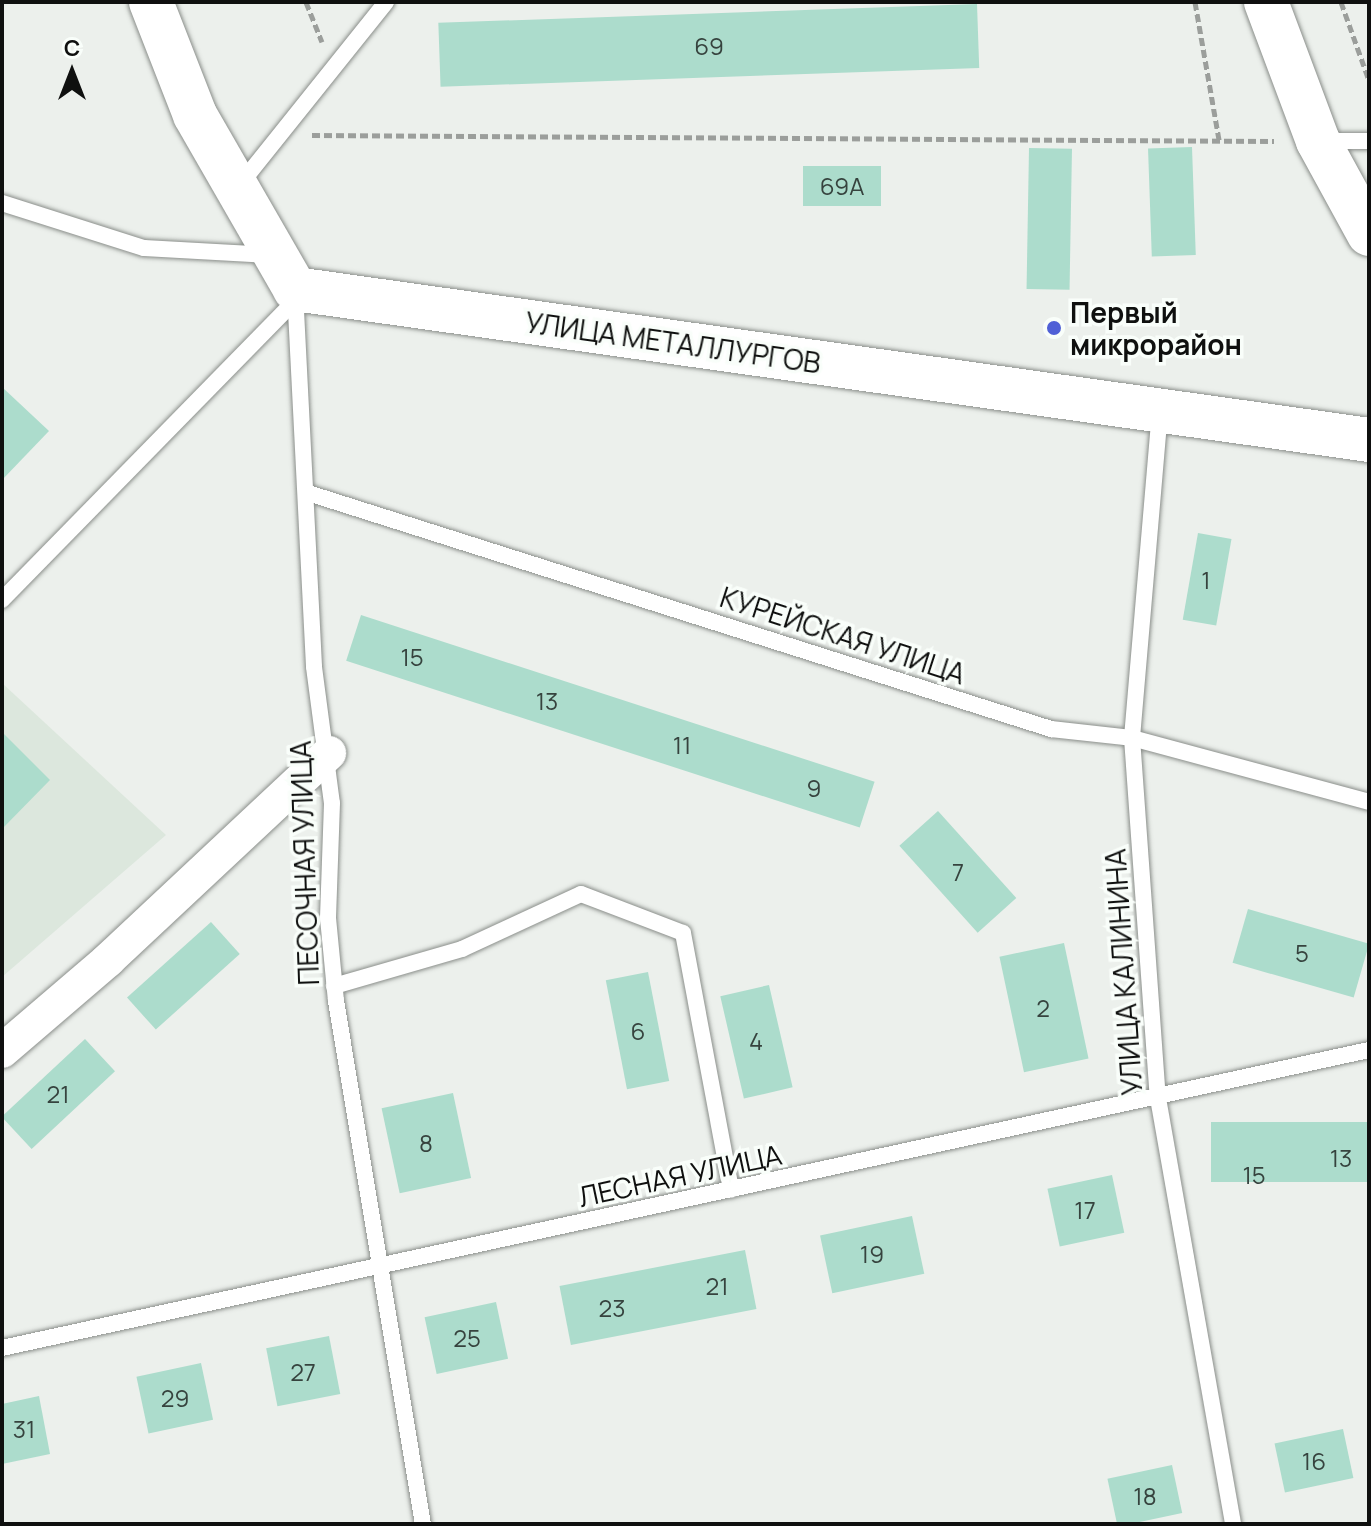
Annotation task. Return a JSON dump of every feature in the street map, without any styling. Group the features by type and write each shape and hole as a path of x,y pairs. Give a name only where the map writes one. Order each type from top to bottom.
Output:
{"street":[{"path":"151,2 195,115 289,281"},
{"path":"1266,2 1318,141 1369,234"},
{"name":"УЛИЦА МЕТАЛЛУРГОВ","path":"289,281 1369,440"},
{"path":"2,1051 108,960 329,753"}],"lane":[{"path":"237,189 386,2"},
{"path":"1318,141 1369,141"},
{"path":"2,203 144,248 289,281 2,600"},
{"name":"ПЕСОЧНАЯ УЛИЦА","path":"289,281 308,493 314,667 329,753 328,918 334,986 423,1524"},
{"name":"УЛИЦА КАЛИНИНА","path":"1160,411 1132,738 1158,1098 1233,1524"},
{"name":"КУРЕЙСКАЯ УЛИЦА","path":"308,493 1051,729 1132,738 1369,802"},
{"path":"334,986 462,949 581,894 683,933 731,1190"},
{"name":"ЛЕСНАЯ УЛИЦА","path":"2,1348 1369,1050"}],"path":[{"path":"306,2 332,69"},
{"path":"1195,2 1219,140"},
{"path":"1341,2 1369,80"},
{"path":"279,135 1318,141"}],"shaded area":[{"path":"2,683 166,835 2,977"}],"building":[{"path":"977,4 979,68 441,87 438,23"},
{"path":"1192,147 1196,255 1152,256 1148,149"},
{"path":"1029,148 1072,149 1070,290 1027,289"},
{"path":"803,166 881,166 881,206 803,206"},
{"path":"2,387 49,431 2,480"},
{"path":"1198,533 1231,539 1216,626 1183,620"},
{"path":"361,615 875,782 860,828 346,661"},
{"path":"2,732 50,780 2,829"},
{"path":"938,811 1016,898 978,933 899,846"},
{"path":"1248,909 1369,944 1354,998 1233,963"},
{"path":"211,922 240,954 156,1030 127,998"},
{"path":"1064,943 1089,1058 1024,1072 999,957"},
{"path":"648,972 669,1081 627,1089 606,980"},
{"path":"769,985 793,1087 744,1099 720,996"},
{"path":"85,1039 115,1071 32,1149 2,1116"},
{"path":"453,1093 471,1178 400,1193 382,1108"},
{"path":"1211,1122 1369,1122 1369,1182 1211,1182"},
{"path":"1112,1175 1124,1233 1060,1246 1047,1189"},
{"path":"912,1216 924,1274 832,1293 820,1236"},
{"path":"745,1250 756,1309 571,1345 559,1286"},
{"path":"496,1302 508,1359 437,1374 425,1317"},
{"path":"329,1336 340,1394 277,1406 266,1348"},
{"path":"201,1363 213,1420 149,1433 136,1377"},
{"path":"39,1396 50,1454 2,1464 2,1404"},
{"path":"1343,1429 1353,1478 1285,1492 1275,1444"},
{"path":"1172,1465 1182,1513 1117,1524 1107,1479"}],"place":[{"name":"Первый микрорайон","path":"1054,328"}]}
